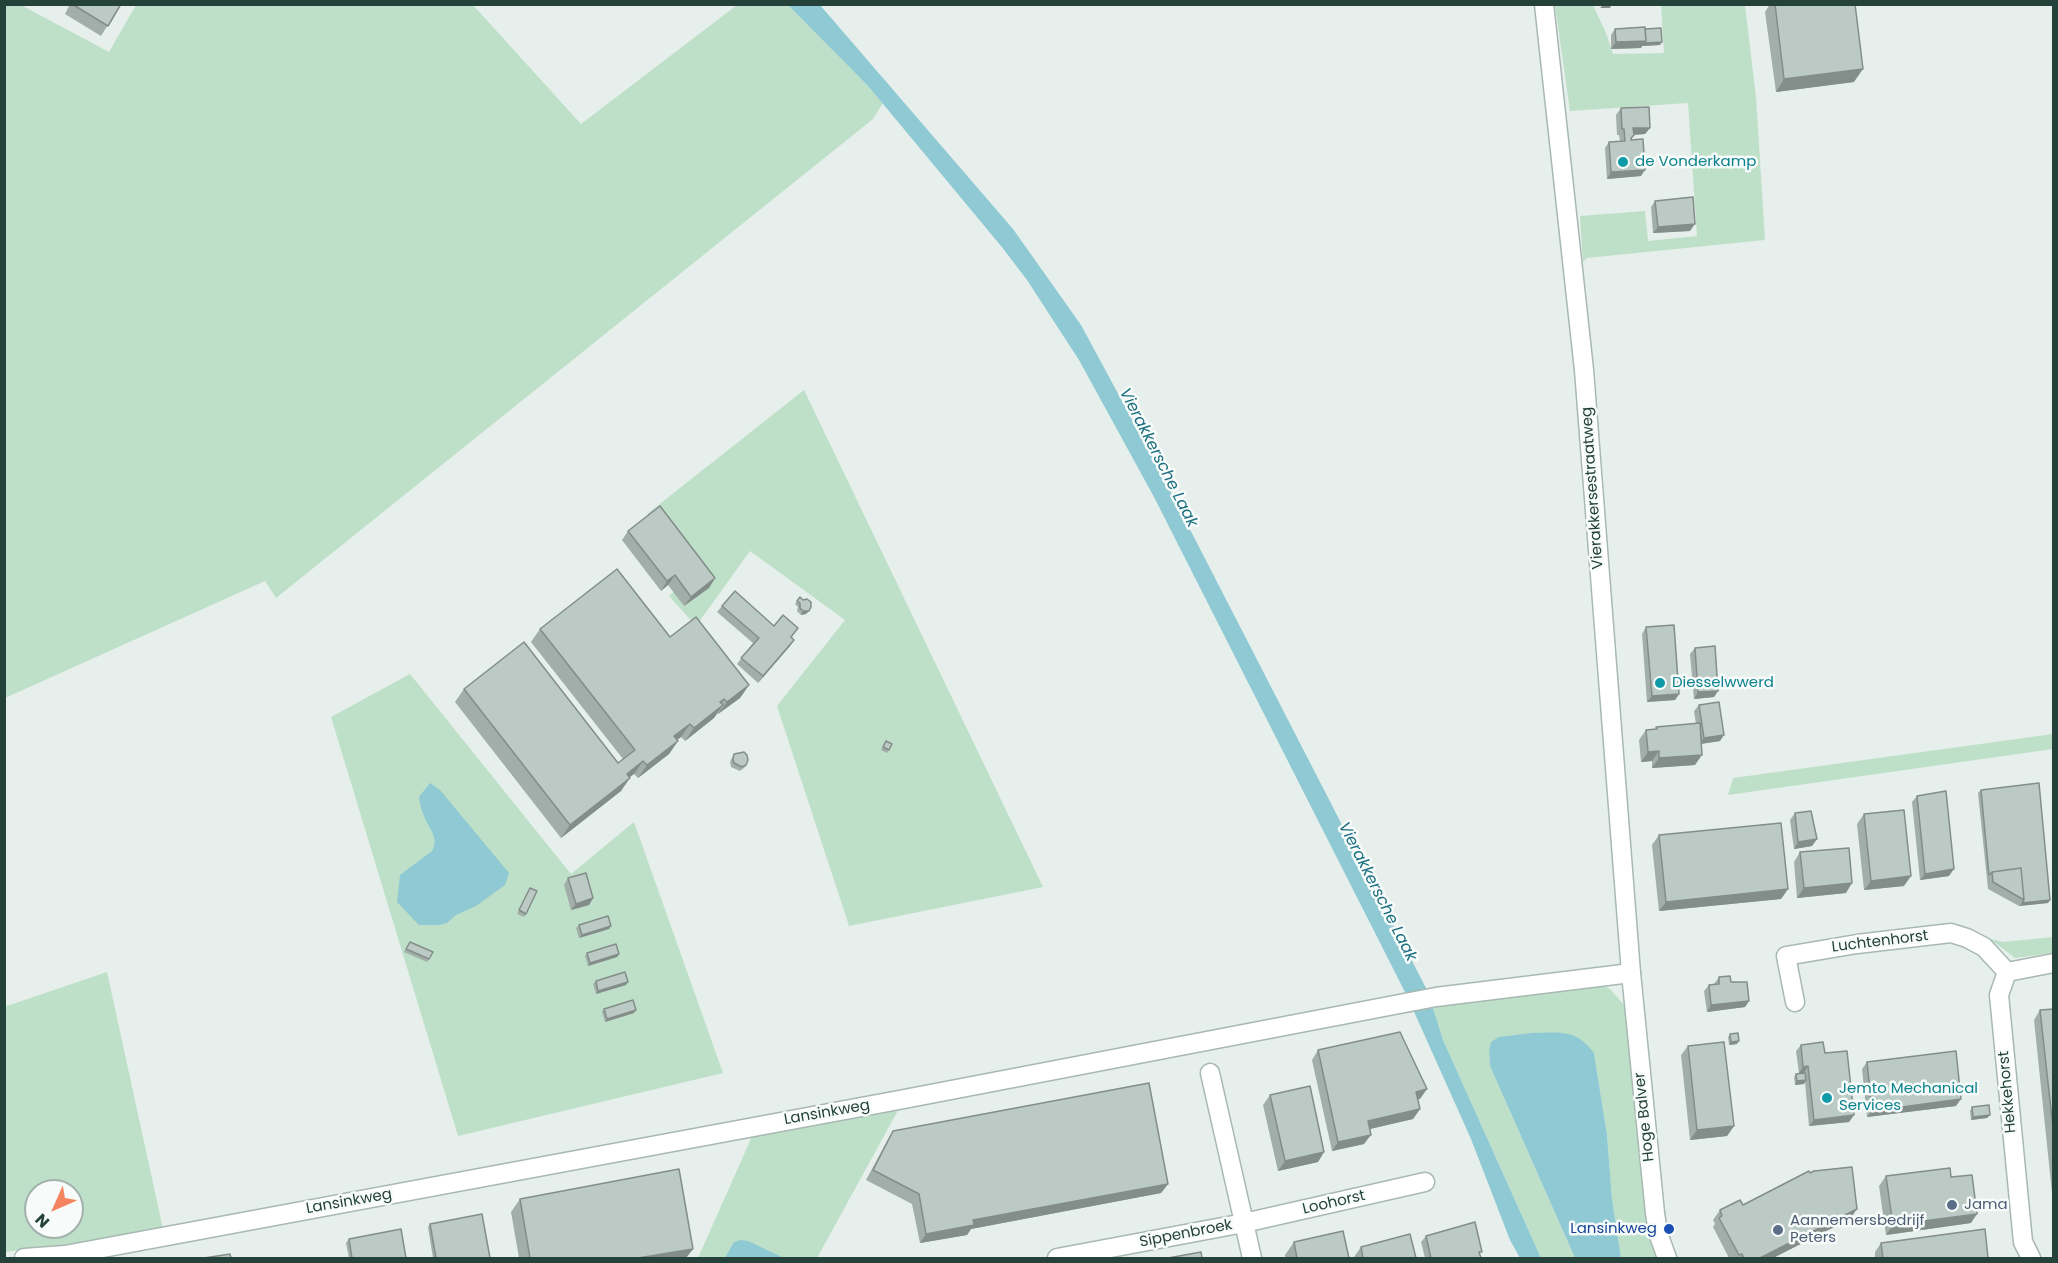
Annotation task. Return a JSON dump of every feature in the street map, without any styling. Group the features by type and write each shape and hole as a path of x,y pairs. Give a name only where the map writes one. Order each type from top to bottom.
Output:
{"street":[{"name":"Vierakkersestraatweg","path":"1544,4 1584,370 1631,973"},
{"name":"Luchtenhorst","path":"1795,1002 1786,956 1857,944 1951,933 1984,947 2007,972"},
{"path":"2007,972 2054,963"},
{"name":"Hekkehorst","path":"2007,972 1999,995 2023,1242 2031,1258"},
{"name":"Lansinkweg","path":"24,1258 65,1255 1003,1081 1436,997 1631,973"},
{"name":"Hoge Balver","path":"1631,973 1655,1213 1658,1233 1667,1258"},
{"path":"1210,1073 1252,1258"},
{"name":"Loohorst","path":"1244,1223 1425,1182"},
{"name":"Sippenbroek","path":"1057,1258 1244,1223"}],"green space":[{"path":"4,5 21,5 109,52 136,5 473,5 581,124 737,5 788,5 883,103 873,119 276,598 265,581 5,698"},
{"path":"1555,5 1593,5 1613,54 1664,53 1661,5 1745,5 1756,97 1765,240 1587,258 1583,262 1580,216 1645,211 1648,241 1697,236 1688,103 1570,111"},
{"path":"804,390 1043,887 849,926 777,706 845,620 750,551 696,626 669,596 695,572 647,514"},
{"path":"410,674 571,874 634,822 723,1073 458,1136 331,717"},
{"path":"2053,734 2053,749 1728,795 1733,778"},
{"path":"2053,937 2053,953 2015,958 1990,939 2004,942"},
{"path":"107,972 163,1229 87,1242 5,1252 4,1007"},
{"path":"1602,985 1610,989 1627,1008 1659,1258 1621,1258 1612,1199 1607,1135 1594,1053 1491,1042 1490,1066 1575,1258 1541,1258 1443,1040 1428,992"},
{"path":"901,1105 817,1258 698,1258 754,1132"}],"water":[{"path":"788,5 820,5 1013,229 1081,325 1163,477 1428,992 1443,1040 1541,1258 1520,1258 1510,1240 1471,1139 1407,996 1154,497 1079,360 1027,280 1001,246 869,87"},
{"path":"430,783 440,790 509,873 505,885 447,923 419,925 397,902 400,875 432,851 434,846 434,837 423,813 419,797"},
{"path":"1531,1033 1559,1033 1573,1036 1580,1039 1594,1053 1607,1135 1612,1199 1621,1258 1575,1258 1490,1066 1491,1042 1499,1037"},
{"path":"741,1240 784,1258 725,1258 734,1242"}],"building":[{"path":"72,4 121,4 108,26"},
{"path":"1775,4 1855,4 1863,69 1784,79"},
{"path":"1645,27 1646,41 1616,42 1615,29"},
{"path":"1661,28 1662,42 1645,43 1645,29"},
{"path":"1649,107 1650,128 1633,128 1634,135 1631,138 1631,140 1643,139 1645,170 1611,172 1609,142 1625,141 1621,108"},
{"path":"1693,197 1695,224 1658,227 1655,201"},
{"path":"660,506 715,578 691,597 675,575 667,581 628,531"},
{"path":"617,569 670,637 696,617 749,685 727,702 724,699 720,702 723,705 694,728 690,724 674,736 678,741 647,765 643,761 627,774 630,778 570,825 464,689 524,642 618,763 635,750 540,629"},
{"path":"735,591 774,626 783,615 798,628 791,637 794,640 763,676 741,658 759,638 722,606"},
{"path":"800,597 811,602 809,611 803,611 800,608 800,603 797,601"},
{"name":"Diesselwwerd","path":"1674,625 1679,694 1652,696 1646,627"},
{"path":"1715,646 1718,691 1698,692 1695,648"},
{"path":"1719,702 1724,735 1704,738 1699,705"},
{"path":"1700,723 1702,755 1659,758 1659,751 1648,752 1646,730"},
{"path":"886,741 892,744 889,750 883,747"},
{"path":"744,752 748,760 742,767 734,763 733,759 734,754"},
{"path":"2039,783 2050,900 2022,903 2024,900 2021,868 1992,872 1989,875 1981,790"},
{"path":"1946,791 1954,869 1925,874 1917,796"},
{"path":"1904,810 1911,876 1871,881 1864,814"},
{"path":"1811,811 1817,839 1798,842 1795,813"},
{"path":"1781,823 1788,889 1666,902 1659,835"},
{"path":"1849,848 1852,883 1804,888 1800,852"},
{"path":"2021,868 2024,900 1993,882 1992,872"},
{"path":"586,873 593,898 576,904 568,878"},
{"path":"530,888 537,891 526,914 519,910"},
{"path":"608,916 611,926 582,935 579,925"},
{"path":"410,942 433,952 429,959 406,949"},
{"path":"616,944 619,954 590,963 587,953"},
{"path":"625,972 628,982 598,991 596,981"},
{"path":"1730,976 1731,982 1747,982 1749,1001 1711,1005 1709,985 1719,984 1719,977"},
{"path":"633,1000 636,1010 607,1019 604,1009"},
{"path":"2054,1009 2054,1137 2040,1010"},
{"path":"1400,1032 1427,1089 1416,1092 1420,1109 1368,1121 1371,1135 1338,1142 1318,1050"},
{"path":"1738,1033 1739,1041 1731,1042 1730,1034"},
{"path":"1724,1042 1734,1126 1697,1130 1688,1046"},
{"name":"Jemto Mechanical Services","path":"1823,1042 1825,1053 1847,1051 1854,1115 1814,1120 1808,1066 1803,1067 1801,1045"},
{"path":"1956,1051 1961,1099 1872,1111 1867,1062"},
{"path":"1805,1073 1806,1080 1797,1081 1796,1074"},
{"path":"1149,1083 1168,1184 973,1220 974,1225 926,1234 919,1194 873,1170 893,1131"},
{"path":"1310,1086 1324,1152 1285,1161 1270,1095"},
{"path":"1989,1105 1990,1115 1973,1117 1972,1107"},
{"path":"1852,1167 1857,1209 1760,1258 1744,1258 1742,1254 1739,1255 1719,1218 1722,1216 1720,1210 1740,1200 1743,1205 1809,1171 1810,1173"},
{"path":"1950,1168 1951,1177 1972,1175 1977,1214 1893,1225 1886,1176"},
{"path":"679,1169 693,1249 638,1258 530,1258 520,1199"},
{"path":"482,1214 490,1258 436,1258 430,1224"},
{"path":"1475,1222 1482,1252 1479,1252 1481,1258 1431,1258 1426,1236"},
{"path":"401,1229 406,1258 352,1258 349,1239"},
{"path":"1985,1229 1988,1258 1883,1258 1881,1243"},
{"path":"1343,1231 1349,1258 1297,1258 1294,1242"},
{"path":"1410,1234 1416,1258 1363,1258 1361,1247"},
{"path":"1201,1252 1202,1258 1168,1258"},
{"path":"230,1254 231,1258 204,1258"}],"place":[{"name":"de Vonderkamp","path":"1623,162"},
{"name":"Diesselwwerd","path":"1660,683"},
{"name":"Jemto Mechanical Services","path":"1827,1098"},
{"name":"Jama","path":"1952,1205"},
{"name":"Lansinkweg","path":"1669,1229"},
{"name":"Aannemersbedrijf Peters","path":"1778,1230"}],"water label":[{"name":"Vierakkersche Laak","path":"1158,458"},
{"name":"Vierakkersche Laak","path":"1377,892"}]}
